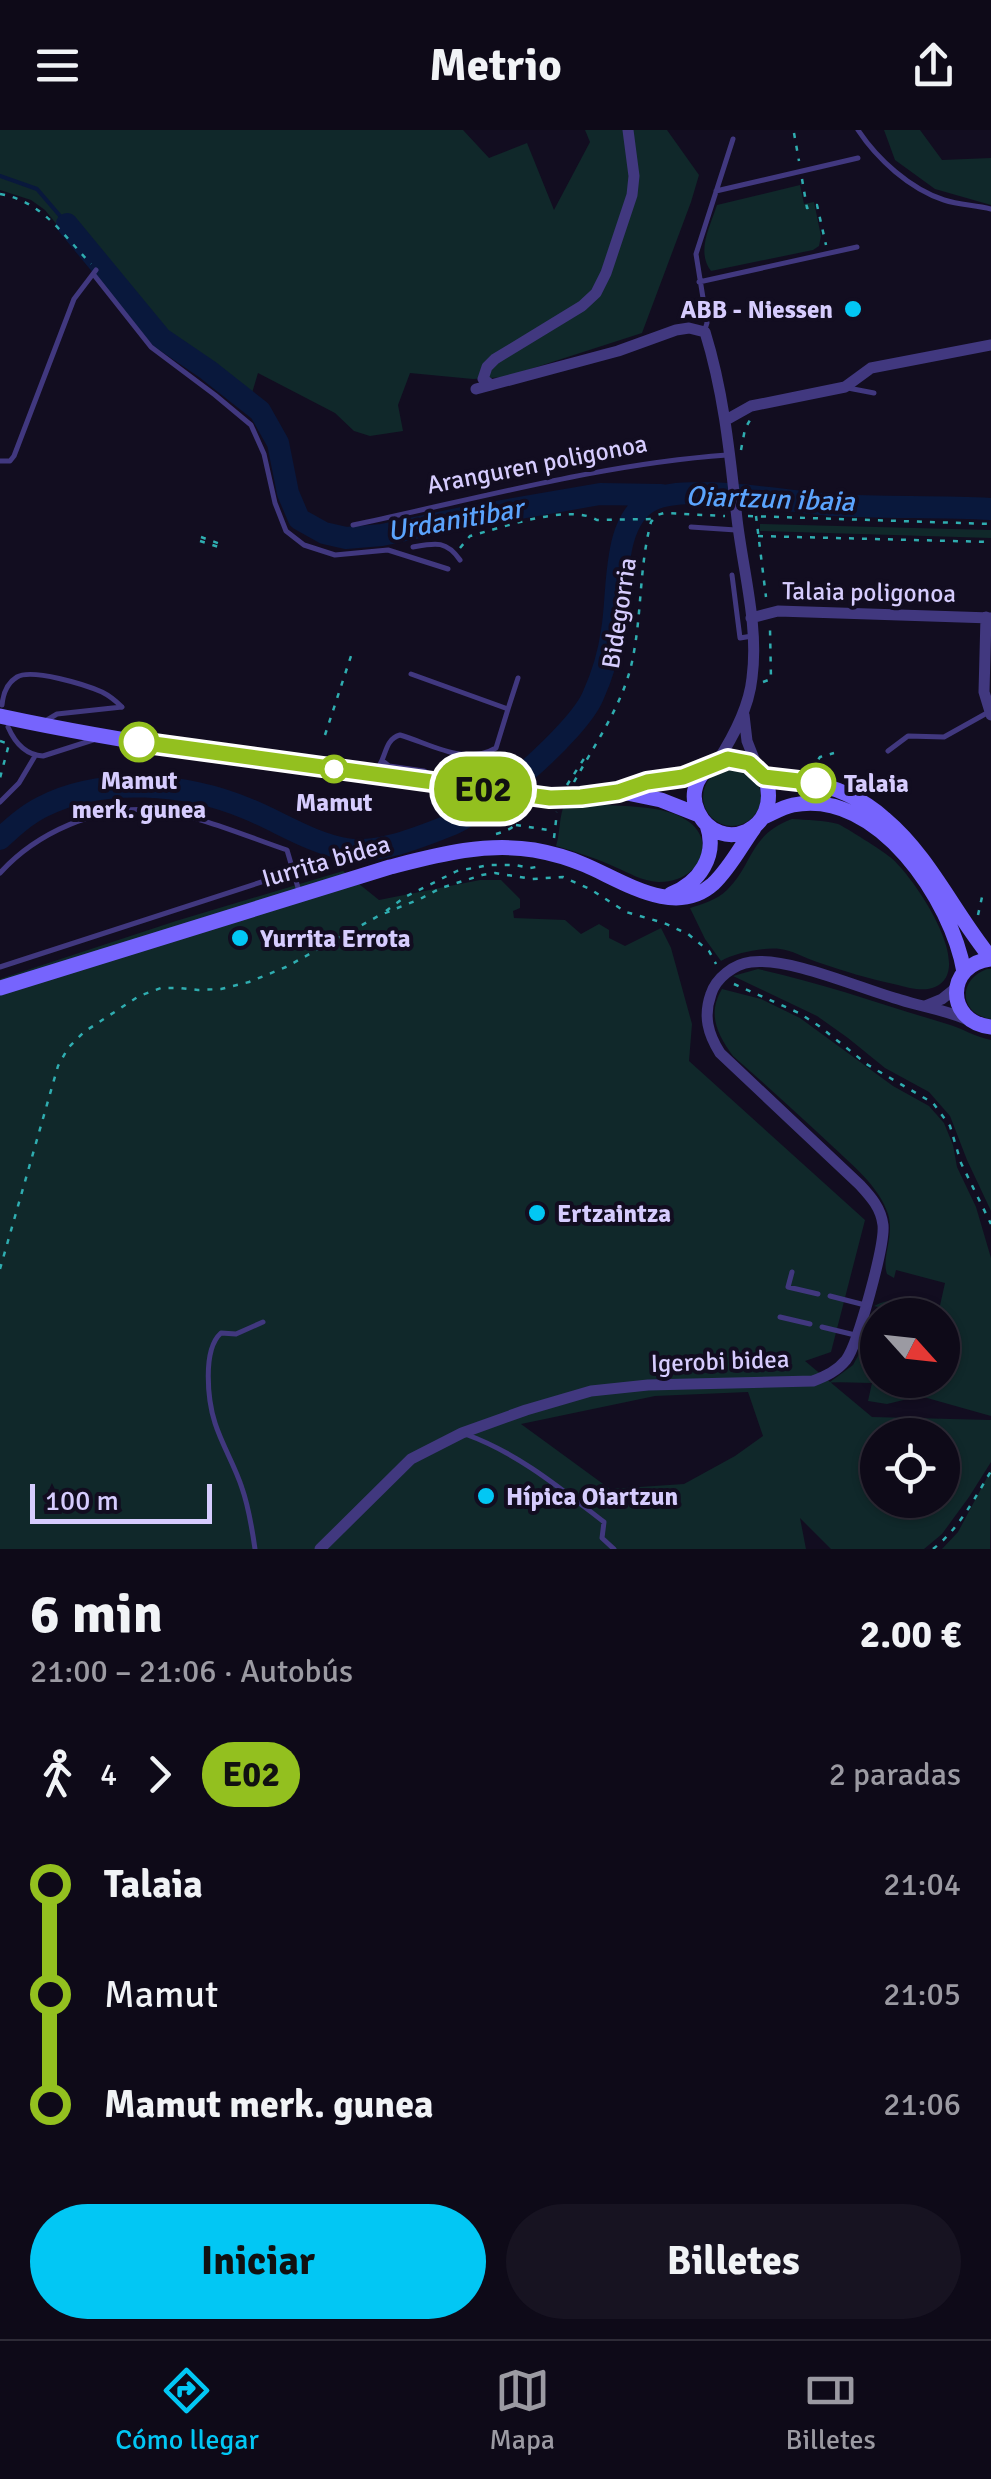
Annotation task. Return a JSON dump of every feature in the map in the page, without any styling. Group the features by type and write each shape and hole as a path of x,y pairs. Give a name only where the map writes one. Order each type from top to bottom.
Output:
{"main road":[{"path":"3,716 106,737 565,798 618,792 738,759 761,773 816,783 848,794 898,830 991,959 976,962 960,979"},
{"path":"667,896 690,884 708,860 710,834 694,795 701,776 712,765"},
{"path":"667,896 689,897 713,884 725,870 769,804 769,790 761,773"},
{"path":"618,792 662,800 718,832 730,834 742,833 794,805 814,804 850,814 884,833 934,894 957,941 960,1010 971,1022 991,1028"},
{"name":"Iurrita bidea","path":"0,988 300,894 444,854 493,848 536,850 584,864 639,892 667,896"}],"street":[{"path":"492,385 483,379 483,374 495,359 582,306 596,293 632,195 634,176 628,130"},
{"path":"476,390 618,351 676,330 704,332 735,455 732,475 751,618 753,672 732,738 712,765"},
{"path":"726,420 751,406 844,387 871,368 991,345"},
{"name":"Talaia poligonoa","path":"751,618 778,612 989,618 984,692 990,713"},
{"path":"743,711 747,741 761,773"},
{"name":"Igerobi bidea","path":"868,1298 883,1238 879,1208 860,1185 720,1053 709,1032 706,1008 714,987 724,976 747,962 761,962 800,968 971,1022"},
{"path":"926,1006 942,999 960,979"},
{"name":"Igerobi bidea","path":"320,1549 411,1459 462,1433 591,1391 648,1384 813,1381 828,1375 849,1357 860,1327"}],"lane":[{"path":"858,130 870,148 921,191 948,202 991,209"},
{"path":"704,332 707,322 696,254 733,140"},
{"path":"716,191 858,158"},
{"path":"699,282 857,248"},
{"path":"0,460 14,456 74,299 95,273 151,347 251,425 264,454 286,530 304,545 335,555 388,550 448,569"},
{"path":"844,387 874,393"},
{"name":"Aranguren poligonoa","path":"354,525 577,477 679,459 735,455"},
{"path":"691,527 739,530"},
{"path":"412,547 440,544 451,548 458,557"},
{"path":"732,575 740,638 752,636"},
{"path":"40,724 57,714 122,707 106,694 83,685 34,674 19,675 3,694 3,716 19,746 35,756 44,756 106,737"},
{"path":"411,674 508,709"},
{"path":"369,774 378,769 393,737 400,735 463,756 487,754 496,748 518,678"},
{"path":"888,750 908,736 944,737 990,713"},
{"path":"0,802 19,783 35,756"},
{"path":"383,760 389,766 424,771 445,784"},
{"path":"0,873 11,860 46,836 79,820 112,812 153,810 200,820 287,850 300,894"},
{"path":"0,967 294,874"},
{"path":"55,949 60,968"},
{"path":"792,1272 788,1287 818,1294"},
{"path":"830,1296 860,1305"},
{"path":"780,1317 810,1324"},
{"path":"255,1549 241,1484 214,1420 208,1372 214,1340 220,1334 236,1334 264,1322"},
{"path":"822,1326 858,1336"},
{"path":"462,1433 518,1458 604,1522 602,1538 614,1549"}],"path":[{"path":"794,133 807,208 817,205 830,253"},
{"path":"0,194 35,206 95,273"},
{"path":"735,455 752,416"},
{"path":"458,557 470,536 572,513 597,520 653,519 664,514 991,524"},
{"path":"756,516 766,597"},
{"name":"Bidegorria","path":"574,782 624,688 632,662 653,519"},
{"path":"758,536 991,542"},
{"path":"200,539 222,547"},
{"path":"324,735 351,656"},
{"path":"0,741 9,744 0,778"},
{"path":"562,790 592,749"},
{"path":"810,771 820,757 834,753"},
{"path":"552,844 557,810"},
{"path":"515,826 554,830"},
{"path":"0,1269 58,1066 84,1032 139,996 162,988 221,989 286,967 457,871 502,864 536,868 541,863"},
{"path":"380,915 440,888 482,875 563,877 626,912 688,934 709,952 718,968"},
{"path":"974,922 982,896"},
{"path":"728,981 799,1013 868,1065 933,1103 950,1126 960,1163 991,1224"},
{"path":"933,1549 960,1519 991,1472"}],"green space":[{"path":"0,130 463,130 489,158 527,143 554,210 590,142 585,130 667,130 699,175 642,333 506,377 473,379 410,373 398,405 403,431 370,436 354,431 335,413 258,373 252,393 163,330 112,273 62,231 45,210 31,200 0,190"},
{"path":"884,130 920,130 942,160 991,158 991,205 935,189 895,160"},
{"path":"800,185 804,204 814,202 821,236 819,246 711,271 704,247 717,205"},
{"path":"760,524 991,530 991,538 760,531"},
{"path":"732,768 753,776 761,797 753,818 732,826 711,818 703,797 711,776"},
{"path":"607,805 657,809 683,818 701,837 703,847 695,867 673,880 658,882 556,846 563,808"},
{"path":"792,819 838,824 900,866 925,900 945,942 949,961 946,977 935,987 912,988 847,972 780,949 750,951 721,961 690,908 723,893 736,880 760,841"},
{"path":"343,871 379,900 480,880 501,880 520,899 520,908 513,911 514,918 565,920 581,934 599,924 609,930 609,938 625,946 661,928 671,948 692,1024 689,1061 865,1220 831,1352 805,1361 872,1417 912,1418 860,1418 860,1518 954,1518 924,1549 831,1549 800,1518 806,1549 0,1549 0,979","holes":["748,1392 763,1436 684,1484 610,1489 521,1424 655,1396"]},
{"path":"758,969 991,1040 991,1211 950,1116 929,1092 885,1068 817,1016 733,976"},
{"path":"991,969 991,1019 973,1011 966,996 970,981"},
{"path":"722,989 761,999 800,1018 893,1086 929,1106 944,1123 991,1258 991,1416 927,1398 960,1398 960,1298 942,1298 945,1283 896,1270 894,1278 887,1274 890,1222 884,1204 855,1168 733,1056 716,1024"},
{"path":"860,1352 860,1383 830,1382 853,1365"},
{"path":"869,1398 912,1398 887,1404 868,1401"},
{"path":"960,1419 991,1420 991,1462 960,1509"},
{"path":"991,1470 990,1549 942,1549 958,1532"}],"waterway":[{"name":"Urdanitibar","path":"0,176 37,189 67,224"},
{"name":"Urdanitibar","path":"67,224 161,338 260,411 278,443 288,493 299,519 324,533 346,538 382,535 600,494 661,495"},
{"name":"Oiartzun ibaia","path":"0,839 31,814 66,797 117,787 145,787 224,800 308,837 346,849 371,849 411,840 448,826 484,805 550,750 584,711 609,648 623,540 629,523 652,500 668,495 713,493 832,505 991,509"}],"bus line":[{"name":"E02","path":"139,742 550,798 618,792 647,782 683,777 728,759 749,763 764,777 816,783"}],"place":[{"name":"ABB - Niessen","path":"853,309"},
{"name":"Mamut merk. gunea","path":"139,742"},
{"name":"Mamut","path":"334,769"},
{"name":"Talaia","path":"816,783"},
{"name":"Yurrita Errota","path":"240,938"},
{"name":"Ertzaintza","path":"537,1213"},
{"name":"Hípica Oiartzun","path":"486,1496"}]}
